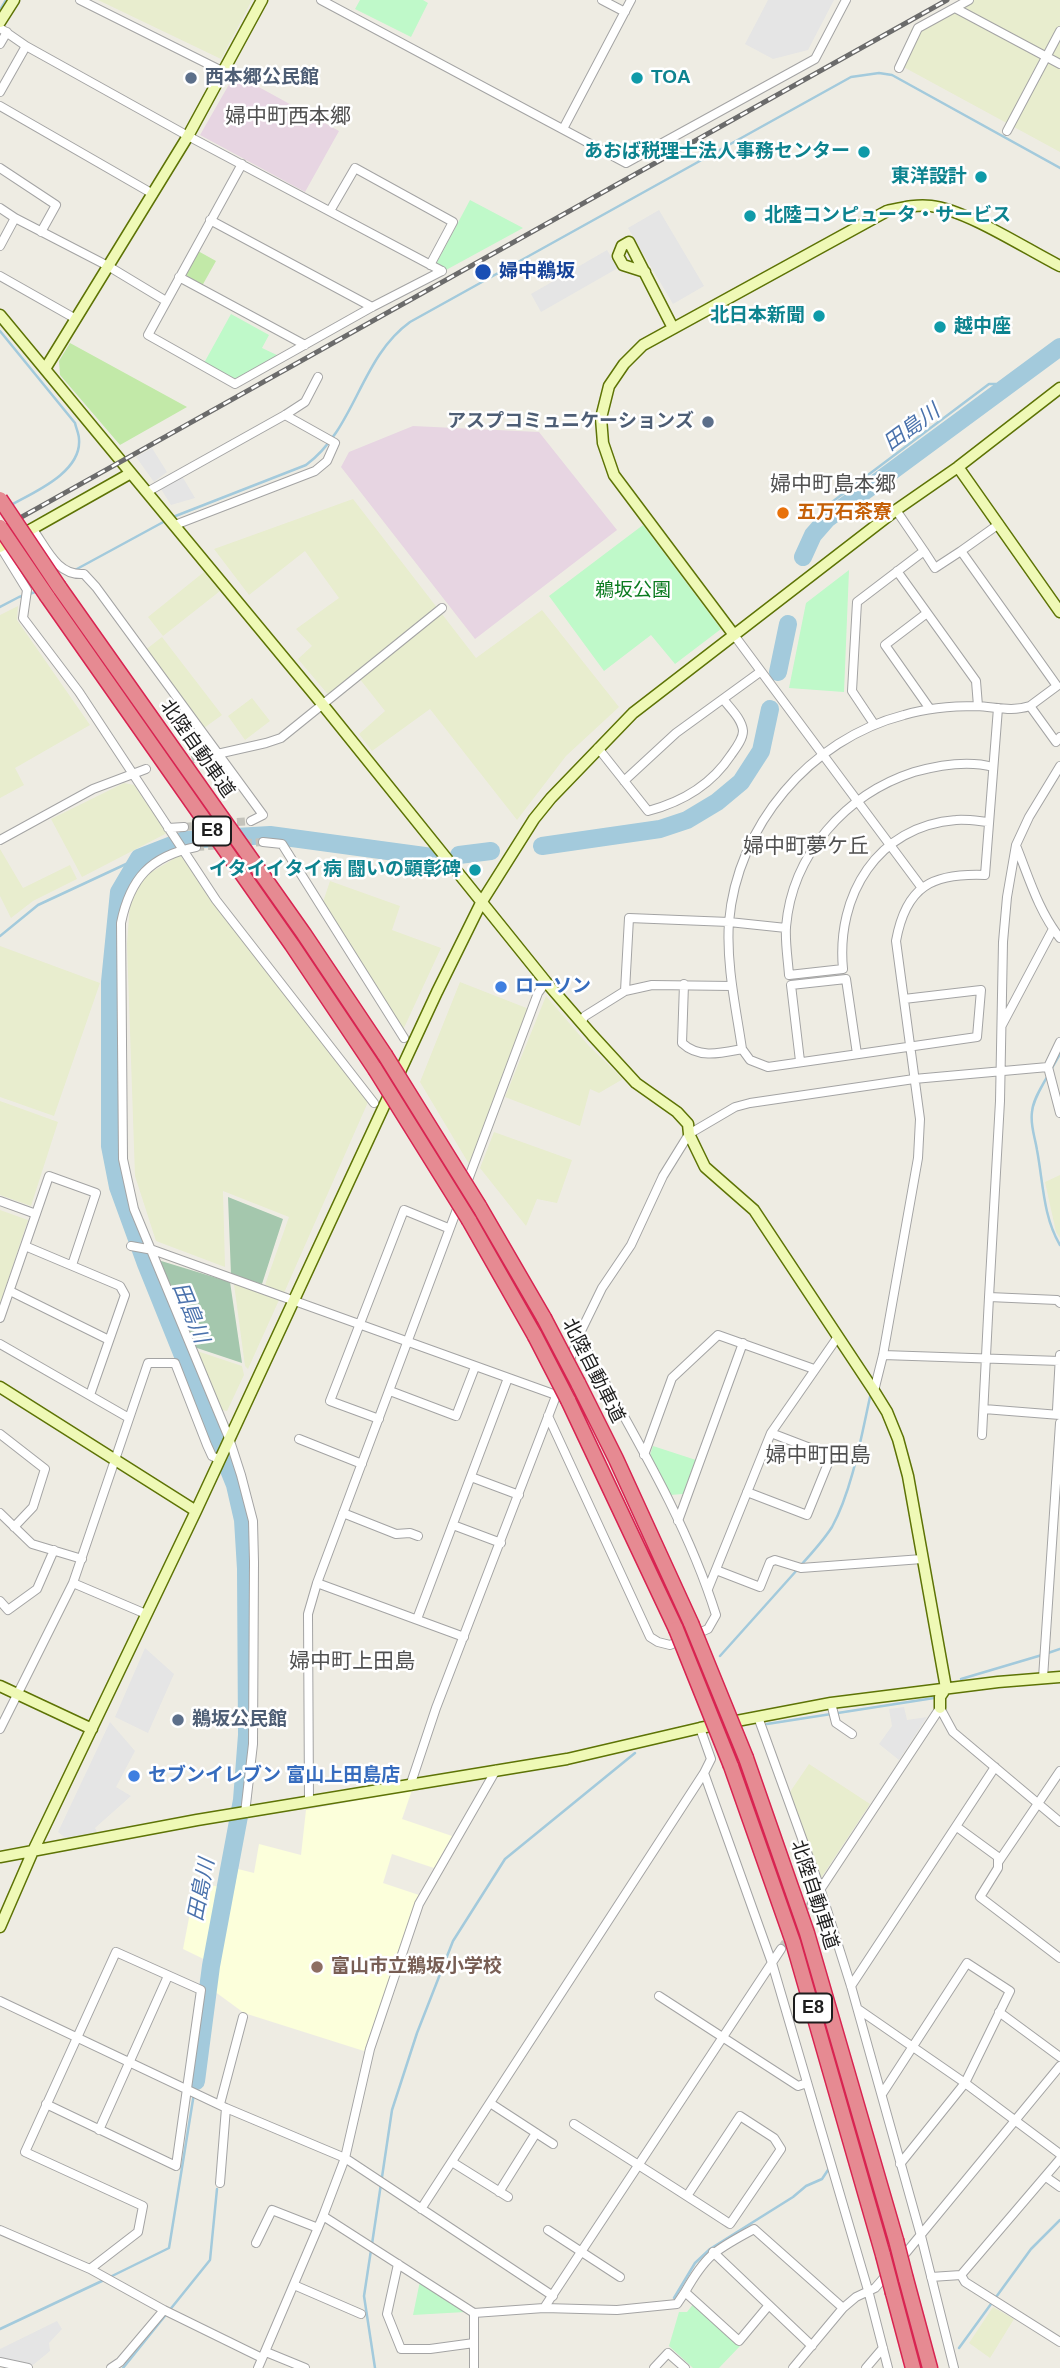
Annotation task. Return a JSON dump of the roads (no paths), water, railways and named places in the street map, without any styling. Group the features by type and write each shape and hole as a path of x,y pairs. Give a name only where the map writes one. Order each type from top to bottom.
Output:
{"highway":[{"name":"北陸自動車道","path":"0,499 385,1055 479,1206 544,1318 616,1459 691,1623 746,1758 807,1933 896,2239 930,2368"},
{"name":"北陸自動車道","path":"0,527 292,945 375,1069 469,1220 535,1336 562,1397 601,1465 676,1629 730,1766 796,1954 883,2255 912,2368"}],"street":[{"path":"0,22 14,0"},
{"path":"80,0 224,72"},
{"path":"45,369 188,136 262,0"},
{"path":"321,0 626,163 815,59 846,0"},
{"path":"602,0 625,12"},
{"path":"563,129 631,0"},
{"path":"899,68 918,28 969,0"},
{"path":"955,8 1060,64"},
{"path":"0,44 4,30 26,46 188,136 242,164 442,271 235,384 148,335 242,164"},
{"path":"1007,131 1060,31"},
{"path":"0,92 26,46"},
{"path":"0,106 153,194"},
{"path":"0,168 56,205 41,232"},
{"path":"330,211 355,168 453,222 430,265"},
{"path":"922,888 614,475 603,443 601,418 609,386 624,364 643,345 887,211 911,206 931,206 957,213 1060,266"},
{"path":"0,208 166,301"},
{"path":"0,246 15,218"},
{"path":"210,220 372,307"},
{"path":"645,272 674,328"},
{"path":"0,276 76,318"},
{"path":"179,277 305,345"},
{"path":"0,315 323,705 546,982 636,1083 677,1112 688,1124 689,1134 705,1167 754,1210 874,1391 887,1412 898,1439 908,1476 946,1688 940,1697 940,1708 953,1732 1060,1822"},
{"path":"147,492 305,402 318,377"},
{"path":"0,1927 33,1851 196,1511 437,992 481,903 534,819 633,713 1060,388"},
{"path":"175,525 315,471 327,461 335,443 285,415"},
{"path":"958,467 1060,611"},
{"path":"131,473 0,546 27,590 23,618 79,691 216,900 374,1103"},
{"path":"897,510 935,568 999,524"},
{"path":"32,528 60,568 71,575 84,574 96,587 263,815 251,821"},
{"path":"874,724 852,691 857,602 924,551"},
{"path":"904,999 981,990 977,1037 768,1067 750,1060 742,1049 732,986 729,922 741,868 750,844 782,794 824,755 874,724 930,709 978,706 1017,710 1030,706 1058,685 961,551"},
{"path":"897,571 976,681 978,706"},
{"path":"204,757 281,738 442,608"},
{"path":"927,613 885,645 930,709"},
{"path":"624,781 676,733 760,672"},
{"path":"598,748 648,811 666,806 714,777 738,745 743,732 740,721 723,699"},
{"path":"1030,706 1059,741"},
{"path":"874,1391 883,1355 918,1158 920,1119 896,941 900,918 911,899 922,888 948,876 985,875 998,709"},
{"path":"988,822 957,820 931,824 909,833 891,845 866,870 853,892 842,932 843,969 789,975 786,928 798,878 808,857 836,818 858,800 898,778 923,770 966,764 993,767"},
{"path":"0,840 93,789 146,769"},
{"path":"982,1435 1000,1101 1003,942 1007,897 1016,845 1029,817 1059,770"},
{"path":"168,828 184,827"},
{"path":"263,842 282,844 404,1038"},
{"path":"1016,845 1032,888 1060,938"},
{"path":"196,846 182,849 152,866 137,878 126,898 121,923 123,1159 134,1209 229,1438 242,1475 253,1521 253,1744 241,1813"},
{"path":"625,991 629,918 729,922 786,928"},
{"path":"1001,1027 1053,929"},
{"path":"800,1061 790,985 846,979 857,1054"},
{"path":"309,1802 308,1614 317,1583 409,1342 448,1228 538,993 546,982"},
{"path":"581,1022 585,1016 625,991 652,985 732,986"},
{"path":"684,985 682,1043 689,1050 712,1055 742,1049"},
{"path":"1060,1042 1048,1067 1060,1113"},
{"path":"410,1786 436,1708 548,1416 562,1397 576,1344 602,1288 631,1245 663,1176 689,1134 735,1107 750,1103 914,1079 1000,1069 1011,1071 1048,1067"},
{"path":"0,1318 49,1176 96,1193 72,1265"},
{"path":"0,1201 36,1214"},
{"path":"379,1419 330,1401 404,1210 448,1228"},
{"path":"25,1246 120,1286 125,1295 90,1395"},
{"path":"131,1246 153,1250 562,1397"},
{"path":"10,1291 109,1340"},
{"path":"989,1297 1057,1300 1060,1303"},
{"path":"645,1455 672,1378 718,1335 814,1369"},
{"path":"708,1589 771,1433 837,1338"},
{"path":"678,1521 743,1343"},
{"path":"0,1344 129,1418"},
{"path":"548,1416 650,1637 670,1645 708,1629 716,1615 708,1589 678,1521 588,1352 576,1344"},
{"path":"883,1355 1060,1361"},
{"path":"1060,1355 1057,1410 1060,1414"},
{"path":"0,1729 73,1583 148,1363 175,1363 207,1446 212,1456 219,1460"},
{"path":"390,1391 456,1416 475,1367"},
{"path":"417,1619 508,1378"},
{"path":"0,1387 196,1511"},
{"path":"984,1409 1060,1414"},
{"path":"1042,1678 1060,1423"},
{"path":"747,1492 807,1515 831,1456 771,1433"},
{"path":"0,1434 45,1469 33,1507 14,1527"},
{"path":"299,1439 362,1464"},
{"path":"471,1478 519,1495"},
{"path":"0,1513 32,1544 82,1559"},
{"path":"343,1513 396,1534 410,1533 418,1536"},
{"path":"453,1525 501,1543"},
{"path":"0,1601 8,1611 37,1589 54,1550"},
{"path":"716,1570 760,1587 770,1562 775,1560 801,1568 922,1559"},
{"path":"73,1583 146,1614"},
{"path":"317,1583 464,1637"},
{"path":"0,1857 580,1756 700,1728 831,1703 1060,1677"},
{"path":"0,1686 92,1729"},
{"path":"831,1703 836,1723 852,1734"},
{"path":"812,1902 940,1708"},
{"path":"758,1717 820,1888 858,2009 921,2236 954,2368"},
{"path":"421,2209 704,1773 711,1759 700,1728"},
{"path":"851,1986 995,1767"},
{"path":"258,2368 345,2158 370,2049 419,1904 496,1770"},
{"path":"998,1861 1060,1771"},
{"path":"704,1773 772,1963 868,2290 888,2368"},
{"path":"957,1827 998,1857 998,1868 980,1898 1060,1958"},
{"path":"544,2308 781,1949"},
{"path":"46,2104 176,2166 201,1990 116,1952 46,2104 25,2152 143,2206 138,2232 90,2269"},
{"path":"882,2094 967,1963 1010,1991 965,2083 900,2164"},
{"path":"99,2130 169,1976"},
{"path":"659,1996 798,2086 807,2083"},
{"path":"0,2001 223,2106 345,2158 553,2296"},
{"path":"858,2009 965,2083 1060,2157 1046,2177 961,2275 931,2277"},
{"path":"999,2012 1060,2057"},
{"path":"220,2183 223,2106 243,2017"},
{"path":"793,2368 843,2308 874,2288 921,2236 1060,2066"},
{"path":"1052,2075 1060,2081"},
{"path":"490,2103 553,2144"},
{"path":"574,2124 730,2224 781,2149 774,2138 740,2116 687,2196"},
{"path":"499,2192 536,2133"},
{"path":"452,2162 508,2197"},
{"path":"1046,2177 1060,2187"},
{"path":"256,2243 272,2210 318,2228"},
{"path":"323,2216 474,2313 544,2308 617,2310 677,2304 699,2268 713,2252 754,2229 843,2308"},
{"path":"0,2230 90,2269 164,2310 264,2355 305,2368"},
{"path":"548,2230 620,2277"},
{"path":"713,2252 812,2346"},
{"path":"398,2264 387,2314 401,2349 429,2349 474,2343"},
{"path":"961,2275 965,2282 1060,2342"},
{"path":"294,2284 361,2314"},
{"path":"685,2292 739,2341 769,2305"},
{"path":"111,2368 120,2362 164,2310"},
{"path":"474,2313 474,2368"},
{"path":"866,2368 883,2348"},
{"path":"654,2368 668,2353 685,2368"},
{"path":"0,2362 28,2368"}],"waterway":[{"path":"0,10 6,0"},
{"path":"173,517 306,465 323,450 336,432 380,354 393,337 410,322 851,77 879,73 892,75 1060,168"},
{"path":"0,331 75,423 79,439 78,451 64,472 9,506"},
{"name":"田島川","path":"803,557 813,535 827,519 1060,347"},
{"path":"830,516 827,505 989,384 996,384 1002,390"},
{"path":"75,570 167,520"},
{"path":"0,607 39,591"},
{"name":"田島川","path":"778,672 788,624"},
{"name":"田島川","path":"542,846 660,829 687,820 717,802 741,782 761,751 770,709"},
{"name":"田島川","path":"196,2081 211,1966 242,1800 247,1735 243,1520 235,1485 118,1187 110,1146 110,982 119,892 139,858 185,840 270,835 432,857"},
{"name":"田島川","path":"459,855 491,851"},
{"path":"0,936 38,905 139,858"},
{"path":"1052,1068 1060,1054"},
{"path":"1047,1077 1034,1103 1032,1122 1047,1211 1060,1245"},
{"path":"801,1565 829,1532 839,1512 855,1464 870,1397"},
{"path":"720,1656 797,1570"},
{"path":"1048,1653 1060,1649"},
{"path":"961,1679 1042,1655"},
{"path":"767,1724 934,1698"},
{"path":"372,2244 392,2110 417,2033 453,1941 505,1859 635,1753"},
{"path":"110,2277 169,2248 196,2081"},
{"path":"674,2298 695,2263 710,2249 806,2186 822,2179 828,2170"},
{"path":"123,2368 210,2260 217,2189"},
{"path":"959,2348 1031,2249 1060,2220"},
{"path":"371,2250 364,2296 375,2368"},
{"path":"0,2329 104,2280"}],"tunnel":[{"path":"180,762 204,757"},
{"path":"225,823 251,821"},
{"path":"184,827 209,825"},
{"path":"196,847 263,842"},
{"path":"781,1949 812,1902"}],"railway":[{"path":"0,529 947,0"}],"place":[{"name":"西本郷公民館","path":"191,78"},
{"name":"TOA","path":"637,78"},
{"name":"あおば税理士法人事務センター","path":"864,152"},
{"name":"東洋設計","path":"981,177"},
{"name":"北陸コンピュータ・サービス","path":"750,216"},
{"name":"婦中鵜坂","path":"483,272"},
{"name":"北日本新聞","path":"819,316"},
{"name":"越中座","path":"940,327"},
{"name":"アスプコミュニケーションズ","path":"708,422"},
{"name":"五万石茶寮","path":"783,513"},
{"name":"イタイイタイ病 闘いの顕彰碑","path":"475,870"},
{"name":"ローソン","path":"501,987"},
{"name":"鵜坂公民館","path":"178,1720"},
{"name":"セブンイレブン 富山上田島店","path":"134,1776"},
{"name":"富山市立鵜坂小学校","path":"317,1967"}],"district":[{"name":"婦中町西本郷","path":"288,117"},
{"name":"婦中町島本郷","path":"833,485"},
{"name":"婦中町夢ケ丘","path":"806,847"},
{"name":"婦中町田島","path":"818,1456"},
{"name":"婦中町上田島","path":"352,1662"}],"park label":[{"name":"鵜坂公園","path":"633,591"}]}
